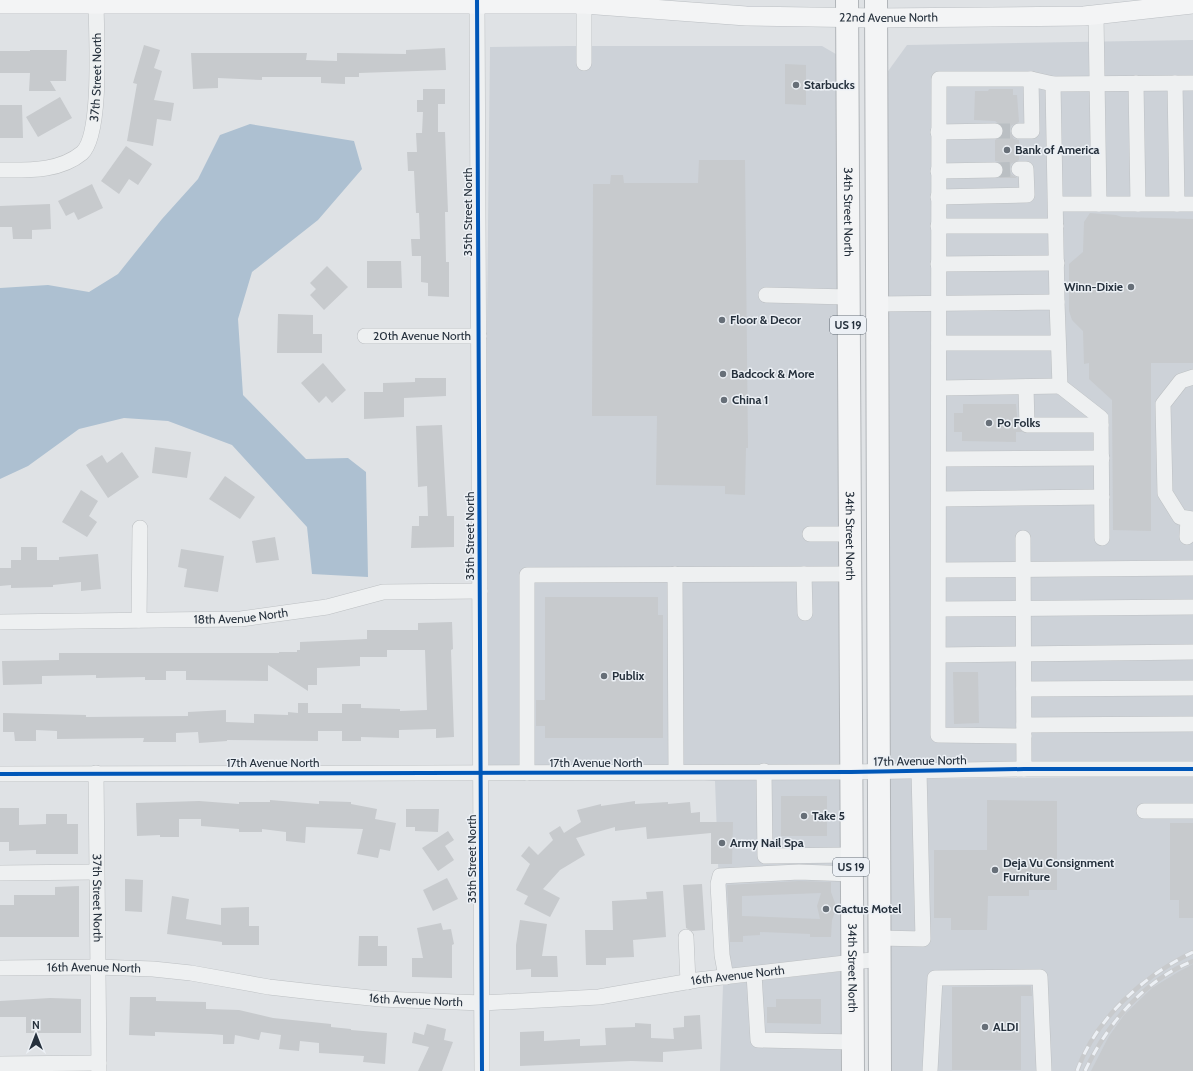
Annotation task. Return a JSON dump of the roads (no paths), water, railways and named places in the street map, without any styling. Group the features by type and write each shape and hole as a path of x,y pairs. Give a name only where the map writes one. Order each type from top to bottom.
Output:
{"highway":[{"name":"34th Street North","path":"847,9 853,1071"},
{"name":"US 19","path":"876,9 880,1071"},
{"path":"848,297 877,304"}],"main road":[{"name":"22nd Avenue North","path":"0,4 96,2 595,2 623,0"},
{"name":"22nd Avenue North","path":"595,2 746,16 847,9 1096,14 1193,4"}],"street":[{"name":"37th Street North","path":"0,170 33,170 60,165 83,152 93,130 96,101 96,2"},
{"name":"35th Street North","path":"477,2 482,773 482,1071"},
{"path":"584,63 595,2"},
{"path":"1096,14 1099,204"},
{"path":"1193,83 1053,84 1031,79 939,79 938,735 1024,730 1193,724"},
{"path":"1019,131 1032,131 1031,79"},
{"path":"1136,83 1138,204"},
{"path":"1175,83 1177,204"},
{"path":"1053,84 1060,386"},
{"path":"938,132 995,131"},
{"path":"938,171 995,170"},
{"path":"938,197 1027,194 1026,170 1019,170"},
{"path":"1056,204 1193,204"},
{"path":"938,226 1056,226"},
{"path":"938,264 1057,263"},
{"path":"766,295 848,297"},
{"path":"877,304 1058,302"},
{"name":"20th Avenue North","path":"365,336 479,336"},
{"path":"939,343 1058,343"},
{"path":"1187,537 1190,519 1180,517 1165,493 1163,404 1181,382 1193,377"},
{"path":"1026,386 1027,425 1101,425"},
{"path":"939,388 1060,386 1101,418 1102,538"},
{"path":"939,459 1102,458"},
{"path":"939,499 1102,497"},
{"path":"139,620 140,528"},
{"path":"810,534 850,534"},
{"path":"1023,538 1024,769"},
{"path":"939,570 1193,568"},
{"path":"527,773 527,574 850,574"},
{"path":"675,574 676,772"},
{"path":"804,574 805,614"},
{"name":"18th Avenue North","path":"0,622 241,618 327,607 383,592 480,591"},
{"path":"939,609 1193,607"},
{"path":"939,655 1193,652"},
{"path":"1024,689 1193,688"},
{"name":"17th Avenue North","path":"0,774 764,771 880,772 1024,769 1193,769"},
{"path":"764,771 765,856 851,864"},
{"name":"16th Avenue North","path":"0,968 97,966 153,969 191,973 268,987 336,995 380,999 482,1003 599,997 688,982 852,962 880,949 923,939 919,771"},
{"name":"37th Street North","path":"96,774 99,1067"},
{"path":"1144,811 1193,810"},
{"path":"726,977 722,955 718,884 720,876 799,872 851,864"},
{"path":"0,873 96,872"},
{"path":"686,937 688,982"},
{"path":"754,974 758,1040 853,1042"},
{"path":"930,1071 935,978 1040,977 1044,1071"},
{"path":"0,1064 99,1067"}],"water":[{"path":"250,124 354,141 362,169 318,220 252,272 238,319 243,395 306,459 348,458 366,472 368,577 312,574 307,527 232,445 168,421 124,418 79,429 28,466 0,479 0,288 48,285 89,292 118,274 162,219 198,179 220,135"}],"tunnel":[{"path":"995,131 1019,131"},
{"path":"995,170 1019,169"}],"railway":[{"path":"1077,1071 1085,1052 1096,1033 1123,1001 1156,973 1193,952"},
{"path":"1085,1071 1104,1037 1129,1006 1143,992 1159,980 1175,969 1193,961"}],"place":[{"name":"Starbucks","path":"796,85"},
{"name":"Bank of America","path":"1007,150"},
{"name":"Winn-Dixie","path":"1131,287"},
{"name":"Floor & Decor","path":"722,320"},
{"name":"Badcock & More","path":"723,374"},
{"name":"China 1","path":"724,400"},
{"name":"Po Folks","path":"989,423"},
{"name":"Publix","path":"604,676"},
{"name":"Take 5","path":"804,816"},
{"name":"Army Nail Spa","path":"722,843"},
{"name":"Deja Vu Consignment Furniture","path":"995,870"},
{"name":"Cactus Motel","path":"826,909"},
{"name":"ALDI","path":"985,1027"}]}
